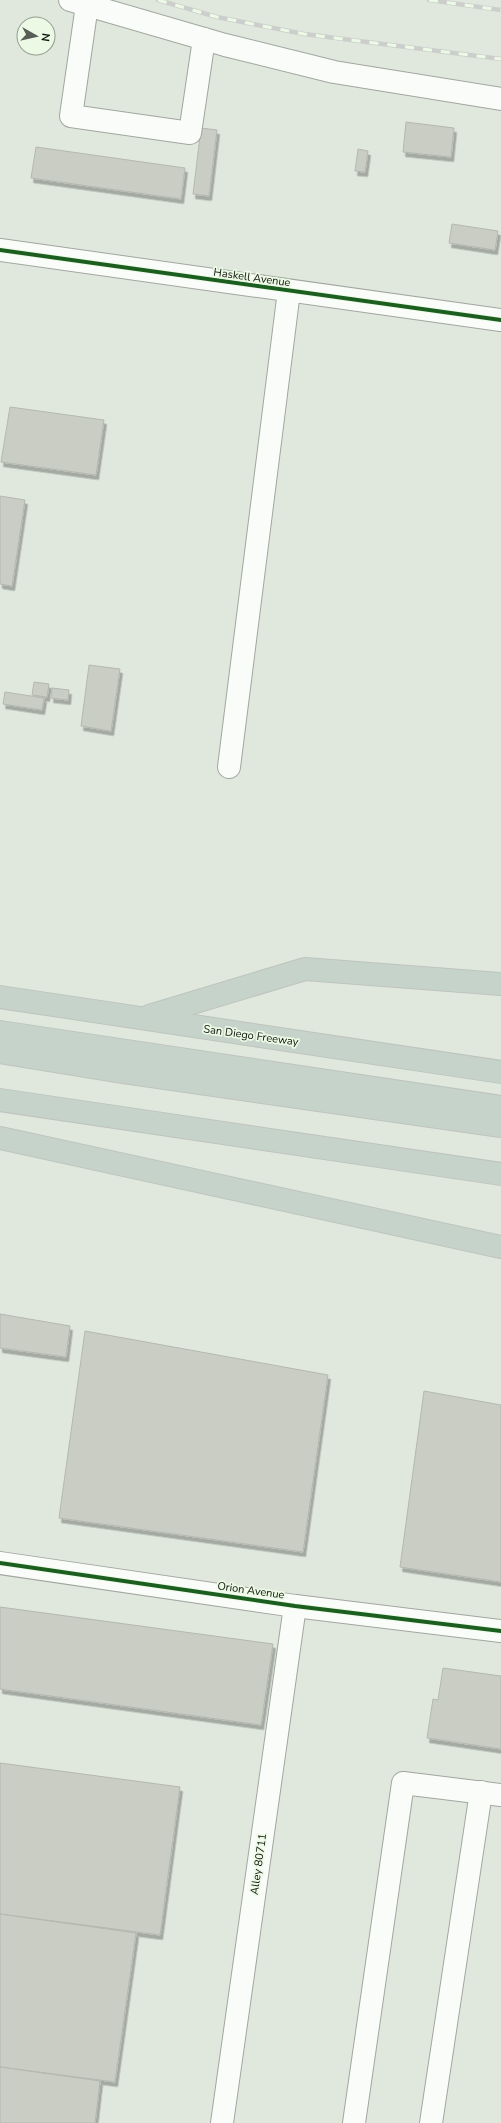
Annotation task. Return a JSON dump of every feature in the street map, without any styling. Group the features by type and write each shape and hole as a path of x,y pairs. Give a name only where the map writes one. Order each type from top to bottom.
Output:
{"highway":[{"path":"142,1018 305,969 501,984"},
{"name":"San Diego Freeway","path":"0,997 501,1072"},
{"path":"0,1032 501,1107"},
{"path":"0,1052 130,1073 501,1126"},
{"path":"0,1100 501,1174"},
{"path":"0,1138 501,1248"}],"street":[{"path":"204,39 190,133 71,116 79,2 204,39 334,72 501,99"},
{"name":"Haskell Avenue","path":"0,250 501,320"},
{"path":"230,767 289,291"},
{"name":"Orion Avenue","path":"0,1563 295,1606 501,1630"},
{"name":"Alley 80711","path":"222,2123 295,1606"},
{"path":"354,2123 403,1783 491,1793 431,2123"}],"building":[{"path":"406,122 454,128 451,157 403,152"},
{"path":"201,128 217,130 209,196 193,194"},
{"path":"36,147 185,168 181,199 31,178"},
{"path":"358,149 368,151 365,172 355,171"},
{"path":"452,224 498,231 495,250 449,243"},
{"path":"10,407 104,420 96,475 1,462"},
{"path":"0,496 25,500 12,586 0,584"},
{"path":"89,665 120,669 111,731 81,726"},
{"path":"34,682 49,684 47,697 32,695"},
{"path":"52,688 69,690 68,700 51,698"},
{"path":"5,692 44,698 42,710 3,704"},
{"path":"0,1314 70,1326 66,1357 0,1348"},
{"path":"85,1331 328,1375 303,1552 59,1518"},
{"path":"424,1391 501,1405 501,1582 400,1567"},
{"path":"0,1607 273,1644 261,1725 0,1689"},
{"path":"443,1668 501,1676 501,1749 427,1738 433,1699 438,1700"},
{"path":"0,1763 180,1787 160,1935 0,1914"},
{"path":"0,1914 136,1933 115,2082 0,2067"},
{"path":"0,2067 100,2081 95,2123 0,2123"}],"railway":[{"path":"158,0 217,17 304,34 501,59"},
{"path":"429,0 501,10"}],"cycle path":[{"path":"0,250 501,320"},
{"path":"0,1563 295,1606 501,1631"}]}
